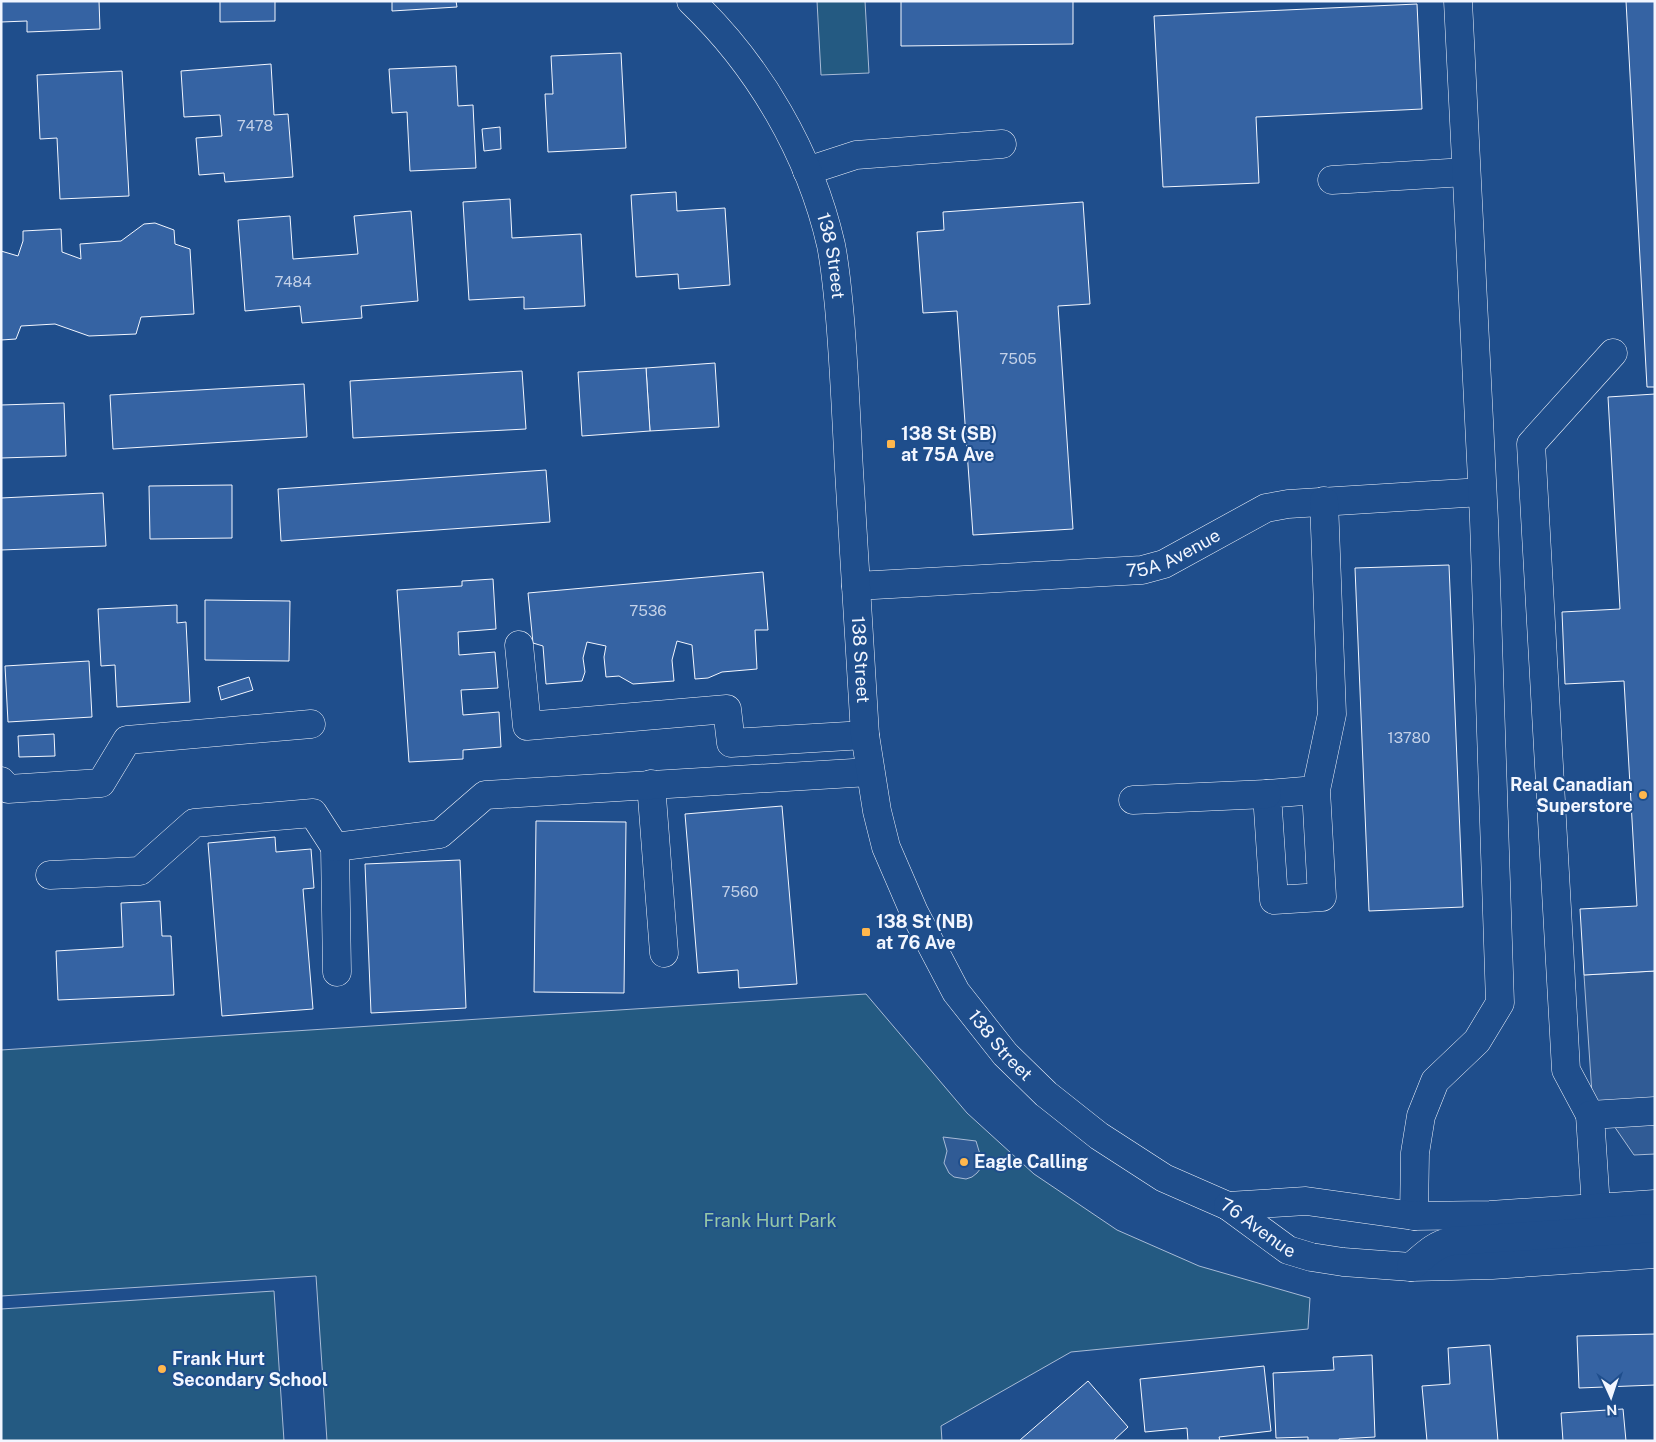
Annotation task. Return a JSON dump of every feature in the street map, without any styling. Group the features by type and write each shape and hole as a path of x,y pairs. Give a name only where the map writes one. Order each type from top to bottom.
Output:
{"main road":[{"name":"138 Street","path":"691,1 715,24 742,57 764,90 801,155 821,210 831,246 842,333 865,735 877,811 886,847 914,912 956,992 1006,1054 1046,1094 1099,1136 1164,1178 1228,1206"},
{"path":"1414,1216 1415,1153 1421,1116 1428,1098 1435,1081 1477,1041 1500,1002 1482,492 1458,1"},
{"path":"807,172 856,154 1002,144"},
{"path":"1332,180 1466,172"},
{"path":"1596,1208 1590,1115 1566,1070 1532,444 1613,353"},
{"name":"75A Avenue","path":"856,586 1142,570 1164,564 1266,508 1324,501 1482,492"},
{"path":"1267,794 1274,900 1322,897 1316,790 1332,714 1324,501"},
{"path":"519,645 528,726 727,709 731,744 865,735"},
{"path":"1,781 8,789 101,783 127,740 311,724"},
{"path":"335,847 440,834 486,794 870,772"},
{"path":"651,784 664,954"},
{"path":"1133,800 1316,790"},
{"path":"50,875 140,870 194,823 313,813 335,847 337,972"},
{"path":"1590,1115 1655,1111"},
{"name":"76 Avenue","path":"1228,1206 1306,1201 1414,1216 1490,1215 1655,1204"},
{"name":"76 Avenue","path":"1228,1206 1288,1250 1311,1257 1343,1262 1411,1267 1492,1265 1655,1254"},
{"path":"1411,1267 1434,1248 1442,1243 1452,1241 1655,1228"}],"green space":[{"path":"817,1 865,1 869,73 821,75"},
{"name":"Frank Hurt Park","path":"866,994 967,1113 1034,1174 1117,1230 1199,1266 1310,1298 1308,1329 1071,1352 941,1426 942,1441 327,1441 316,1276 1,1296 1,1050"},
{"name":"Frank Hurt Secondary School","path":"274,1291 284,1441 1,1441 1,1309"}],"shaded area":[{"path":"1655,971 1655,1154 1634,1155 1592,1094 1584,975"},
{"path":"943,1137 976,1141 982,1161 981,1168 977,1173 966,1179 954,1177 949,1173 944,1163 947,1151"}],"building":[{"path":"1,1 99,1 100,29 27,32 27,21 1,22"},
{"path":"220,1 275,1 275,21 220,22"},
{"path":"392,1 456,1 457,7 392,11"},
{"path":"901,1 1073,1 1073,44 901,46"},
{"path":"1626,1 1655,1 1655,387 1647,387"},
{"path":"1417,4 1422,109 1256,117 1259,183 1163,187 1154,16"},
{"path":"621,53 626,148 548,152 545,94 553,94 551,56"},
{"path":"271,64 274,115 288,114 293,177 225,182 224,173 199,175 196,138 222,136 220,115 184,117 181,71"},
{"path":"456,66 458,106 473,105 476,168 410,171 407,112 392,113 389,69"},
{"path":"122,71 129,196 60,199 57,138 40,139 37,75"},
{"path":"500,127 501,149 484,151 482,129"},
{"path":"676,192 677,211 725,208 730,285 679,289 678,274 636,277 631,195"},
{"path":"510,199 512,238 581,234 585,306 524,309 524,297 469,300 463,202"},
{"path":"1083,202 1090,304 1058,306 1073,529 973,535 957,311 923,313 917,232 944,230 943,212"},
{"path":"411,211 418,301 361,306 362,318 302,323 300,306 245,311 238,220 290,216 293,259 358,254 354,216"},
{"path":"155,223 174,230 175,244 190,249 194,314 141,317 136,334 89,336 55,324 21,326 16,339 1,340 1,251 18,256 23,241 23,231 61,229 62,252 81,259 80,244 121,241 144,224"},
{"path":"715,363 719,427 650,431 646,368"},
{"path":"646,368 650,431 582,436 578,372"},
{"path":"522,371 526,429 353,438 350,381"},
{"path":"304,384 307,437 113,449 110,395"},
{"name":"Real Canadian Superstore","path":"1655,394 1655,971 1584,975 1580,909 1637,906 1624,681 1565,684 1562,612 1620,609 1608,397"},
{"path":"64,403 66,456 1,458 1,405"},
{"path":"546,470 550,522 281,541 278,489"},
{"path":"232,485 232,538 150,539 149,486"},
{"path":"103,493 106,546 1,550 1,498"},
{"path":"1449,565 1463,907 1369,911 1355,568"},
{"path":"763,572 768,630 755,630 757,669 722,672 708,678 695,679 692,645 677,641 672,660 674,681 633,684 619,676 606,677 604,657 606,646 587,642 583,658 585,672 582,681 546,684 543,646 533,643 528,593"},
{"path":"493,579 496,629 458,632 459,655 495,652 498,688 461,690 463,715 499,712 501,747 463,750 463,759 409,762 397,590 462,586 462,581"},
{"path":"205,600 290,601 289,661 205,660"},
{"path":"177,605 177,623 186,622 190,702 117,707 115,665 101,666 98,609"},
{"path":"89,661 92,717 8,722 5,666"},
{"path":"249,677 253,690 221,700 218,687"},
{"path":"54,734 55,756 19,757 18,736"},
{"path":"782,806 797,984 739,988 738,970 698,973 685,814"},
{"path":"536,821 626,822 624,993 534,992"},
{"path":"275,837 276,852 311,849 314,888 303,889 313,1009 222,1016 208,843"},
{"path":"460,860 466,1008 371,1013 365,864"},
{"path":"160,901 162,936 171,936 174,995 58,1000 56,951 123,947 121,903"},
{"path":"1655,1334 1655,1385 1579,1388 1577,1336"},
{"path":"1490,1345 1498,1441 1427,1441 1422,1386 1450,1384 1448,1348"},
{"path":"1372,1355 1375,1437 1339,1439 1339,1441 1308,1441 1308,1437 1276,1438 1273,1373 1334,1370 1333,1357"},
{"path":"1264,1366 1271,1431 1219,1437 1220,1441 1188,1441 1187,1428 1145,1432 1140,1379"},
{"path":"1088,1381 1128,1427 1113,1441 1020,1440"},
{"path":"1623,1409 1626,1441 1563,1441 1561,1413"}],"place":[{"name":"138 St (SB) at 75A Ave","path":"891,444"},
{"name":"Real Canadian Superstore","path":"1643,795"},
{"name":"138 St (NB) at 76 Ave","path":"866,932"},
{"name":"Eagle Calling","path":"964,1162"},
{"name":"Frank Hurt Secondary School","path":"162,1369"}]}
